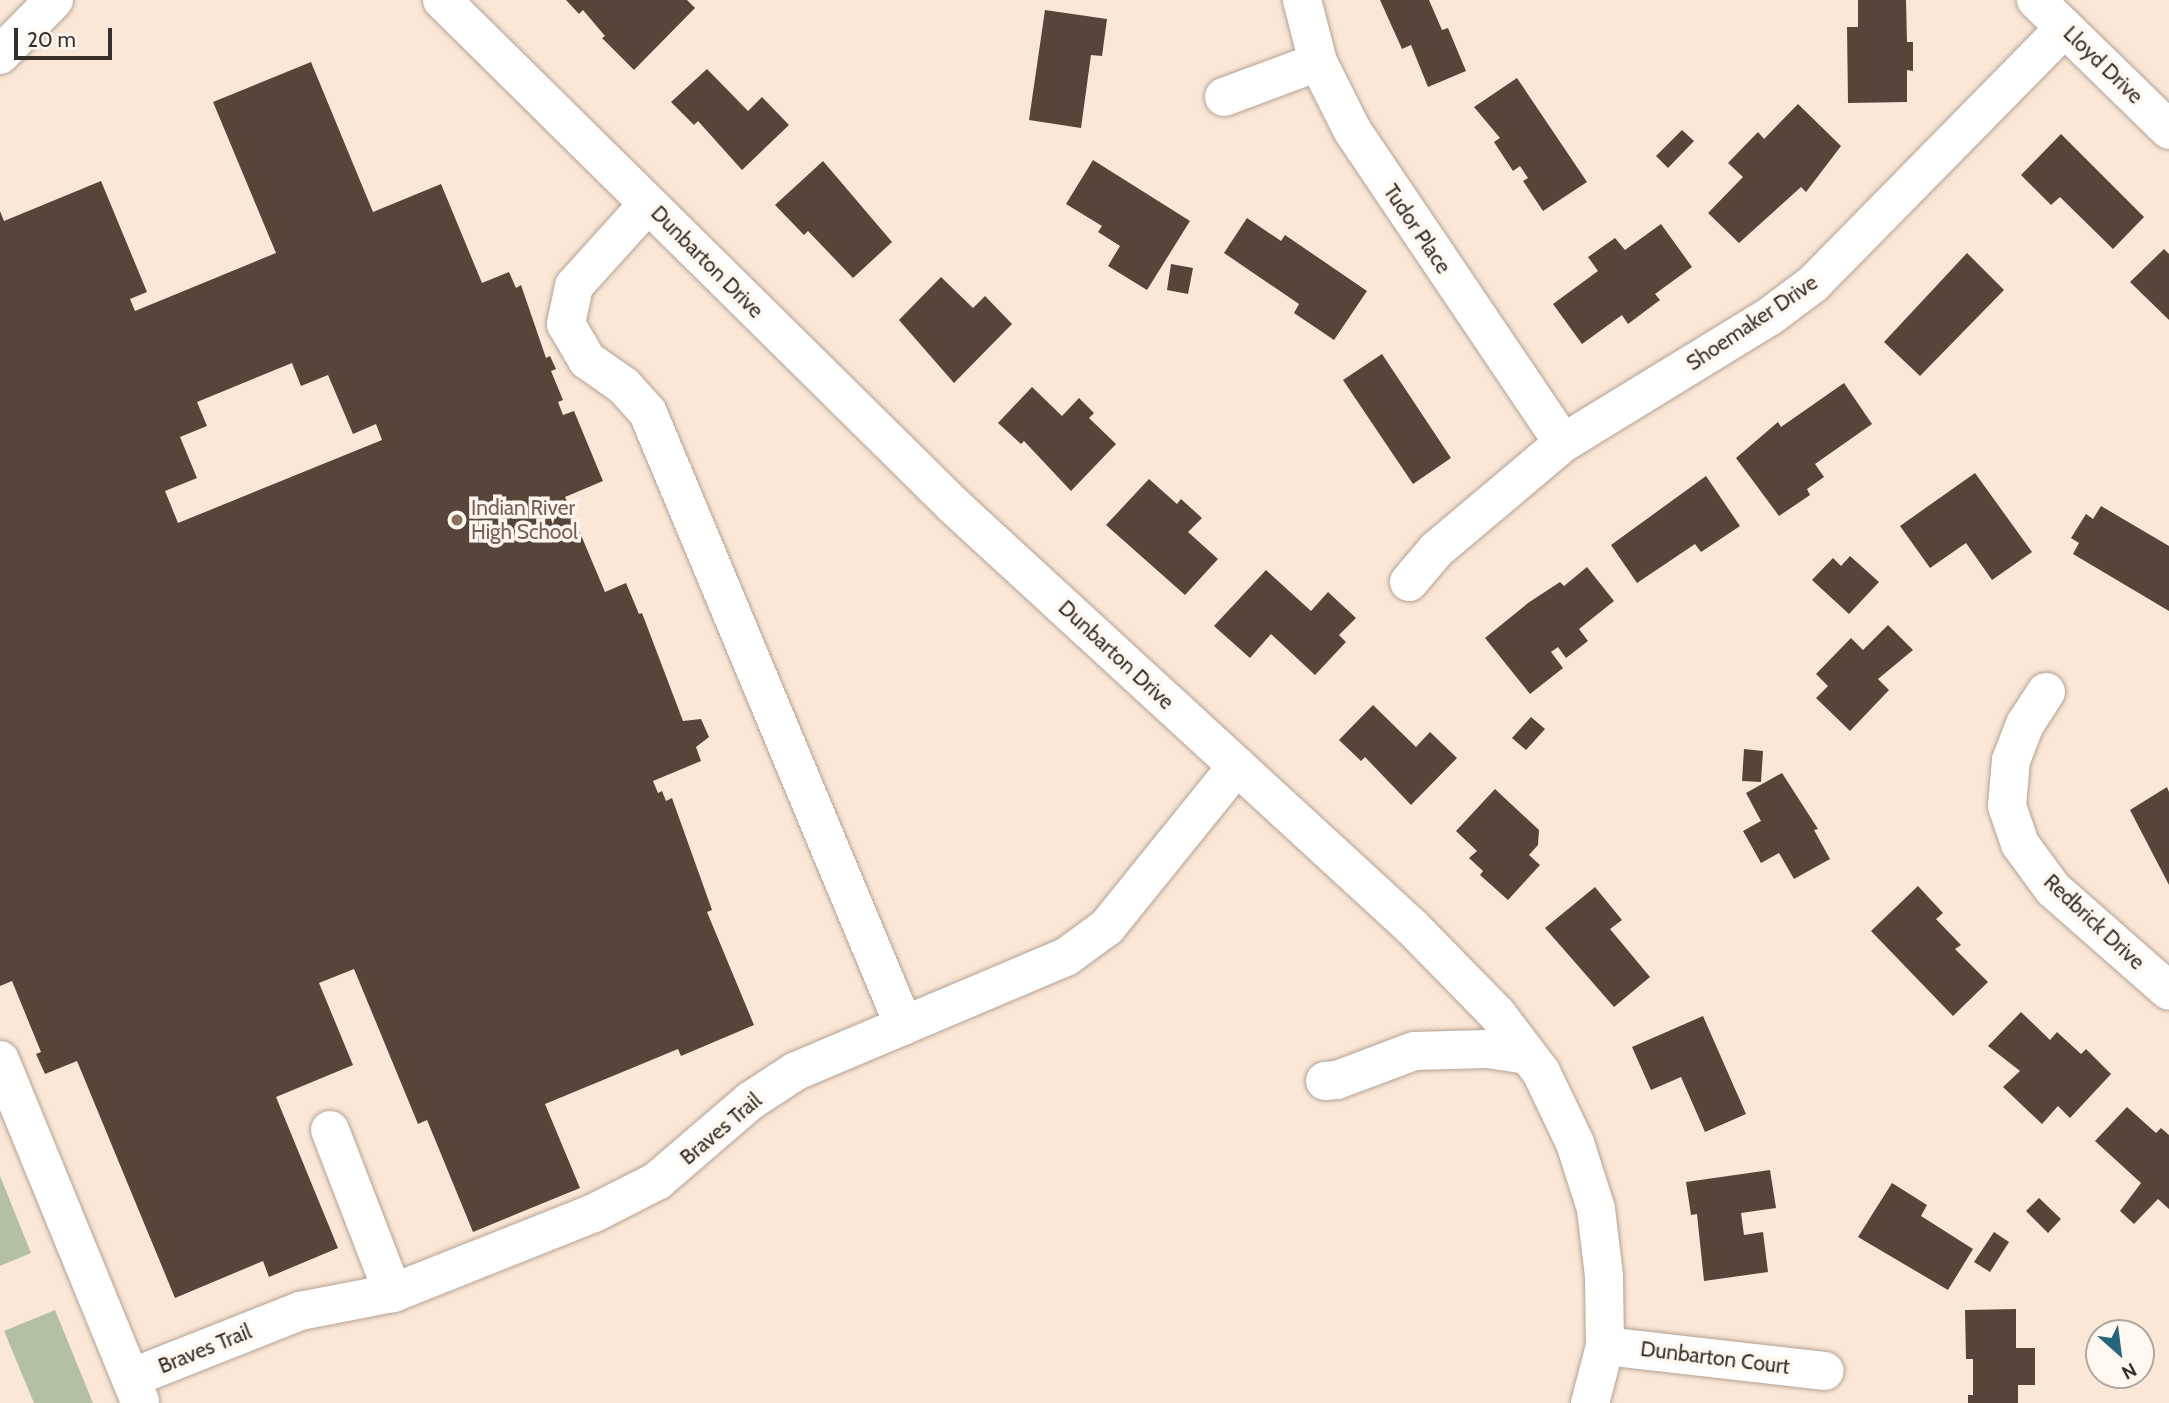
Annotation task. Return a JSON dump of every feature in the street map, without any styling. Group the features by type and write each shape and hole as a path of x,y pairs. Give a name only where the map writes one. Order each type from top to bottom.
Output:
{"street":[{"path":"0,55 54,0"},
{"name":"Dunbarton Drive","path":"442,0 954,506 1412,927 1497,1014 1541,1072 1574,1143 1595,1209 1604,1276 1605,1346 1590,1403"},
{"name":"Tudor Place","path":"1302,0 1318,62 1386,185 1563,443"},
{"name":"Lloyd Drive","path":"2036,0 2169,130"},
{"name":"Shoemaker Drive","path":"1409,582 1436,550 1563,443 1769,317 1813,284 2065,28"},
{"path":"1224,97 1318,62"},
{"path":"648,204 574,286 567,303 566,324 587,360 624,386 648,413 904,1026"},
{"name":"Redbrick Drive","path":"2046,692 2025,724 2011,760 2007,806 2020,844 2053,890 2169,992"},
{"name":"Braves Trail","path":"0,1060 136,1391 300,1311 393,1293 594,1213 657,1181 750,1101 796,1071 1066,957 1107,927 1237,766"},
{"path":"1325,1081 1337,1080 1414,1051 1487,1049 1528,1055"},
{"path":"330,1130 393,1293"},
{"name":"Dunbarton Court","path":"1605,1346 1825,1371"}],"green space":[{"path":"0,1176 31,1253 0,1266"},
{"path":"55,1310 93,1403 34,1403 4,1331"}],"building":[{"path":"566,0 687,0 695,8 634,70 602,38 605,36 583,10 579,14"},
{"path":"1380,0 1429,0 1442,30 1448,28 1466,71 1428,87 1411,45 1402,49"},
{"path":"1858,0 1906,0 1907,42 1913,42 1913,71 1907,70 1907,102 1848,103 1847,27 1858,27"},
{"path":"1045,10 1107,19 1102,56 1091,55 1081,128 1029,120"},
{"path":"311,62 373,212 441,184 482,283 509,272 516,288 521,285 546,358 550,356 556,369 551,371 563,400 558,402 563,415 574,411 603,481 565,497 605,592 626,583 639,614 642,613 683,721 701,719 709,737 696,747 701,761 653,781 658,793 662,791 666,801 672,798 712,910 707,912 754,1025 681,1056 678,1049 545,1104 580,1188 473,1232 427,1120 418,1124 354,969 319,983 353,1065 276,1097 338,1248 269,1277 263,1261 175,1298 77,1061 45,1074 36,1054 41,1052 12,981 0,986 0,211 4,221 101,181 147,292 130,299 135,311 276,253 213,102","holes":["292,363 301,386 328,375 353,434 376,424 382,440 178,523 165,491 197,478 180,437 207,426 197,402"]},
{"path":"707,69 748,111 762,97 789,125 742,170 698,121 694,125 671,102"},
{"path":"1517,78 1587,182 1543,211 1523,181 1528,178 1520,166 1513,171 1494,142 1500,138 1474,107"},
{"path":"1798,104 1841,146 1806,192 1801,187 1739,243 1708,213 1743,177 1728,163 1758,132 1764,139"},
{"path":"1682,130 1694,141 1668,168 1656,156"},
{"path":"2061,134 2144,217 2113,249 2060,197 2051,205 2021,175"},
{"path":"1093,160 1190,221 1147,290 1108,266 1120,246 1098,232 1102,226 1066,204"},
{"path":"823,161 892,242 853,278 808,231 804,235 775,205"},
{"path":"1247,218 1281,241 1285,235 1367,291 1334,340 1294,313 1299,304 1224,253"},
{"path":"1661,224 1692,267 1655,294 1660,300 1628,324 1622,315 1582,344 1553,304 1598,271 1588,257 1615,238 1625,250"},
{"path":"2164,249 2169,254 2169,320 2130,282"},
{"path":"1967,253 2004,290 1920,376 1884,342"},
{"path":"1171,264 1193,268 1188,294 1167,290"},
{"path":"941,277 973,308 985,296 1012,324 954,383 899,320"},
{"path":"1382,354 1451,458 1413,484 1343,380"},
{"path":"1844,383 1872,424 1815,464 1824,477 1807,489 1810,495 1779,516 1736,458 1778,422 1781,427"},
{"path":"1032,387 1062,416 1079,398 1094,413 1089,418 1116,444 1071,491 1024,441 1021,444 998,423"},
{"path":"1975,473 2032,552 1992,580 1966,543 1930,568 1900,526"},
{"path":"1706,476 1740,526 1701,552 1695,544 1637,583 1611,545"},
{"path":"1149,479 1177,504 1181,499 1202,518 1188,532 1218,559 1185,595 1106,525"},
{"path":"2101,506 2169,546 2169,611 2073,554 2079,543 2071,538 2086,514 2093,519"},
{"path":"1850,556 1879,582 1849,614 1812,580 1833,558 1841,566"},
{"path":"1587,567 1614,601 1579,629 1588,641 1566,658 1558,647 1551,652 1563,668 1530,694 1485,638 1528,603 1560,582 1564,586"},
{"path":"1266,570 1311,611 1328,592 1356,618 1339,635 1346,642 1315,675 1271,634 1250,658 1214,626"},
{"path":"1888,625 1913,650 1878,679 1889,690 1850,731 1816,698 1828,686 1816,674 1851,638 1863,650"},
{"path":"1373,705 1416,747 1430,732 1457,758 1411,805 1365,757 1361,761 1339,740"},
{"path":"1531,717 1545,729 1526,750 1512,738"},
{"path":"1744,749 1763,751 1761,782 1742,781"},
{"path":"1782,773 1818,829 1814,830 1830,859 1794,879 1779,853 1761,863 1743,831 1761,821 1746,793"},
{"path":"2167,787 2169,792 2169,885 2130,810"},
{"path":"1495,789 1539,830 1538,845 1529,855 1540,865 1508,900 1480,875 1483,871 1469,858 1477,851 1456,831"},
{"path":"1918,886 1943,913 1936,919 1961,945 1955,949 1988,982 1953,1016 1871,931"},
{"path":"1595,887 1622,920 1610,929 1650,977 1614,1007 1545,928"},
{"path":"2021,1012 2050,1040 2057,1032 2081,1054 2086,1049 2111,1074 2070,1118 2058,1106 2042,1124 2003,1087 2020,1071 1988,1046"},
{"path":"1703,1016 1746,1114 1705,1132 1681,1077 1651,1090 1632,1047"},
{"path":"2127,1107 2156,1133 2161,1128 2169,1135 2169,1209 2158,1199 2134,1224 2120,1211 2141,1183 2095,1141"},
{"path":"1770,1170 1776,1208 1741,1213 1744,1235 1763,1232 1768,1272 1704,1281 1697,1214 1691,1215 1686,1182"},
{"path":"1892,1183 1927,1205 1921,1216 1973,1249 1948,1290 1858,1237"},
{"path":"2039,1198 2061,1219 2048,1233 2026,1211"},
{"path":"1994,1232 2009,1242 1990,1272 1974,1262"},
{"path":"2016,1309 2016,1348 2035,1348 2035,1385 2018,1385 2018,1403 1968,1403 1968,1395 1973,1395 1973,1359 1966,1359 1965,1310"}],"place":[{"name":"Indian River High School","path":"457,520"}]}
